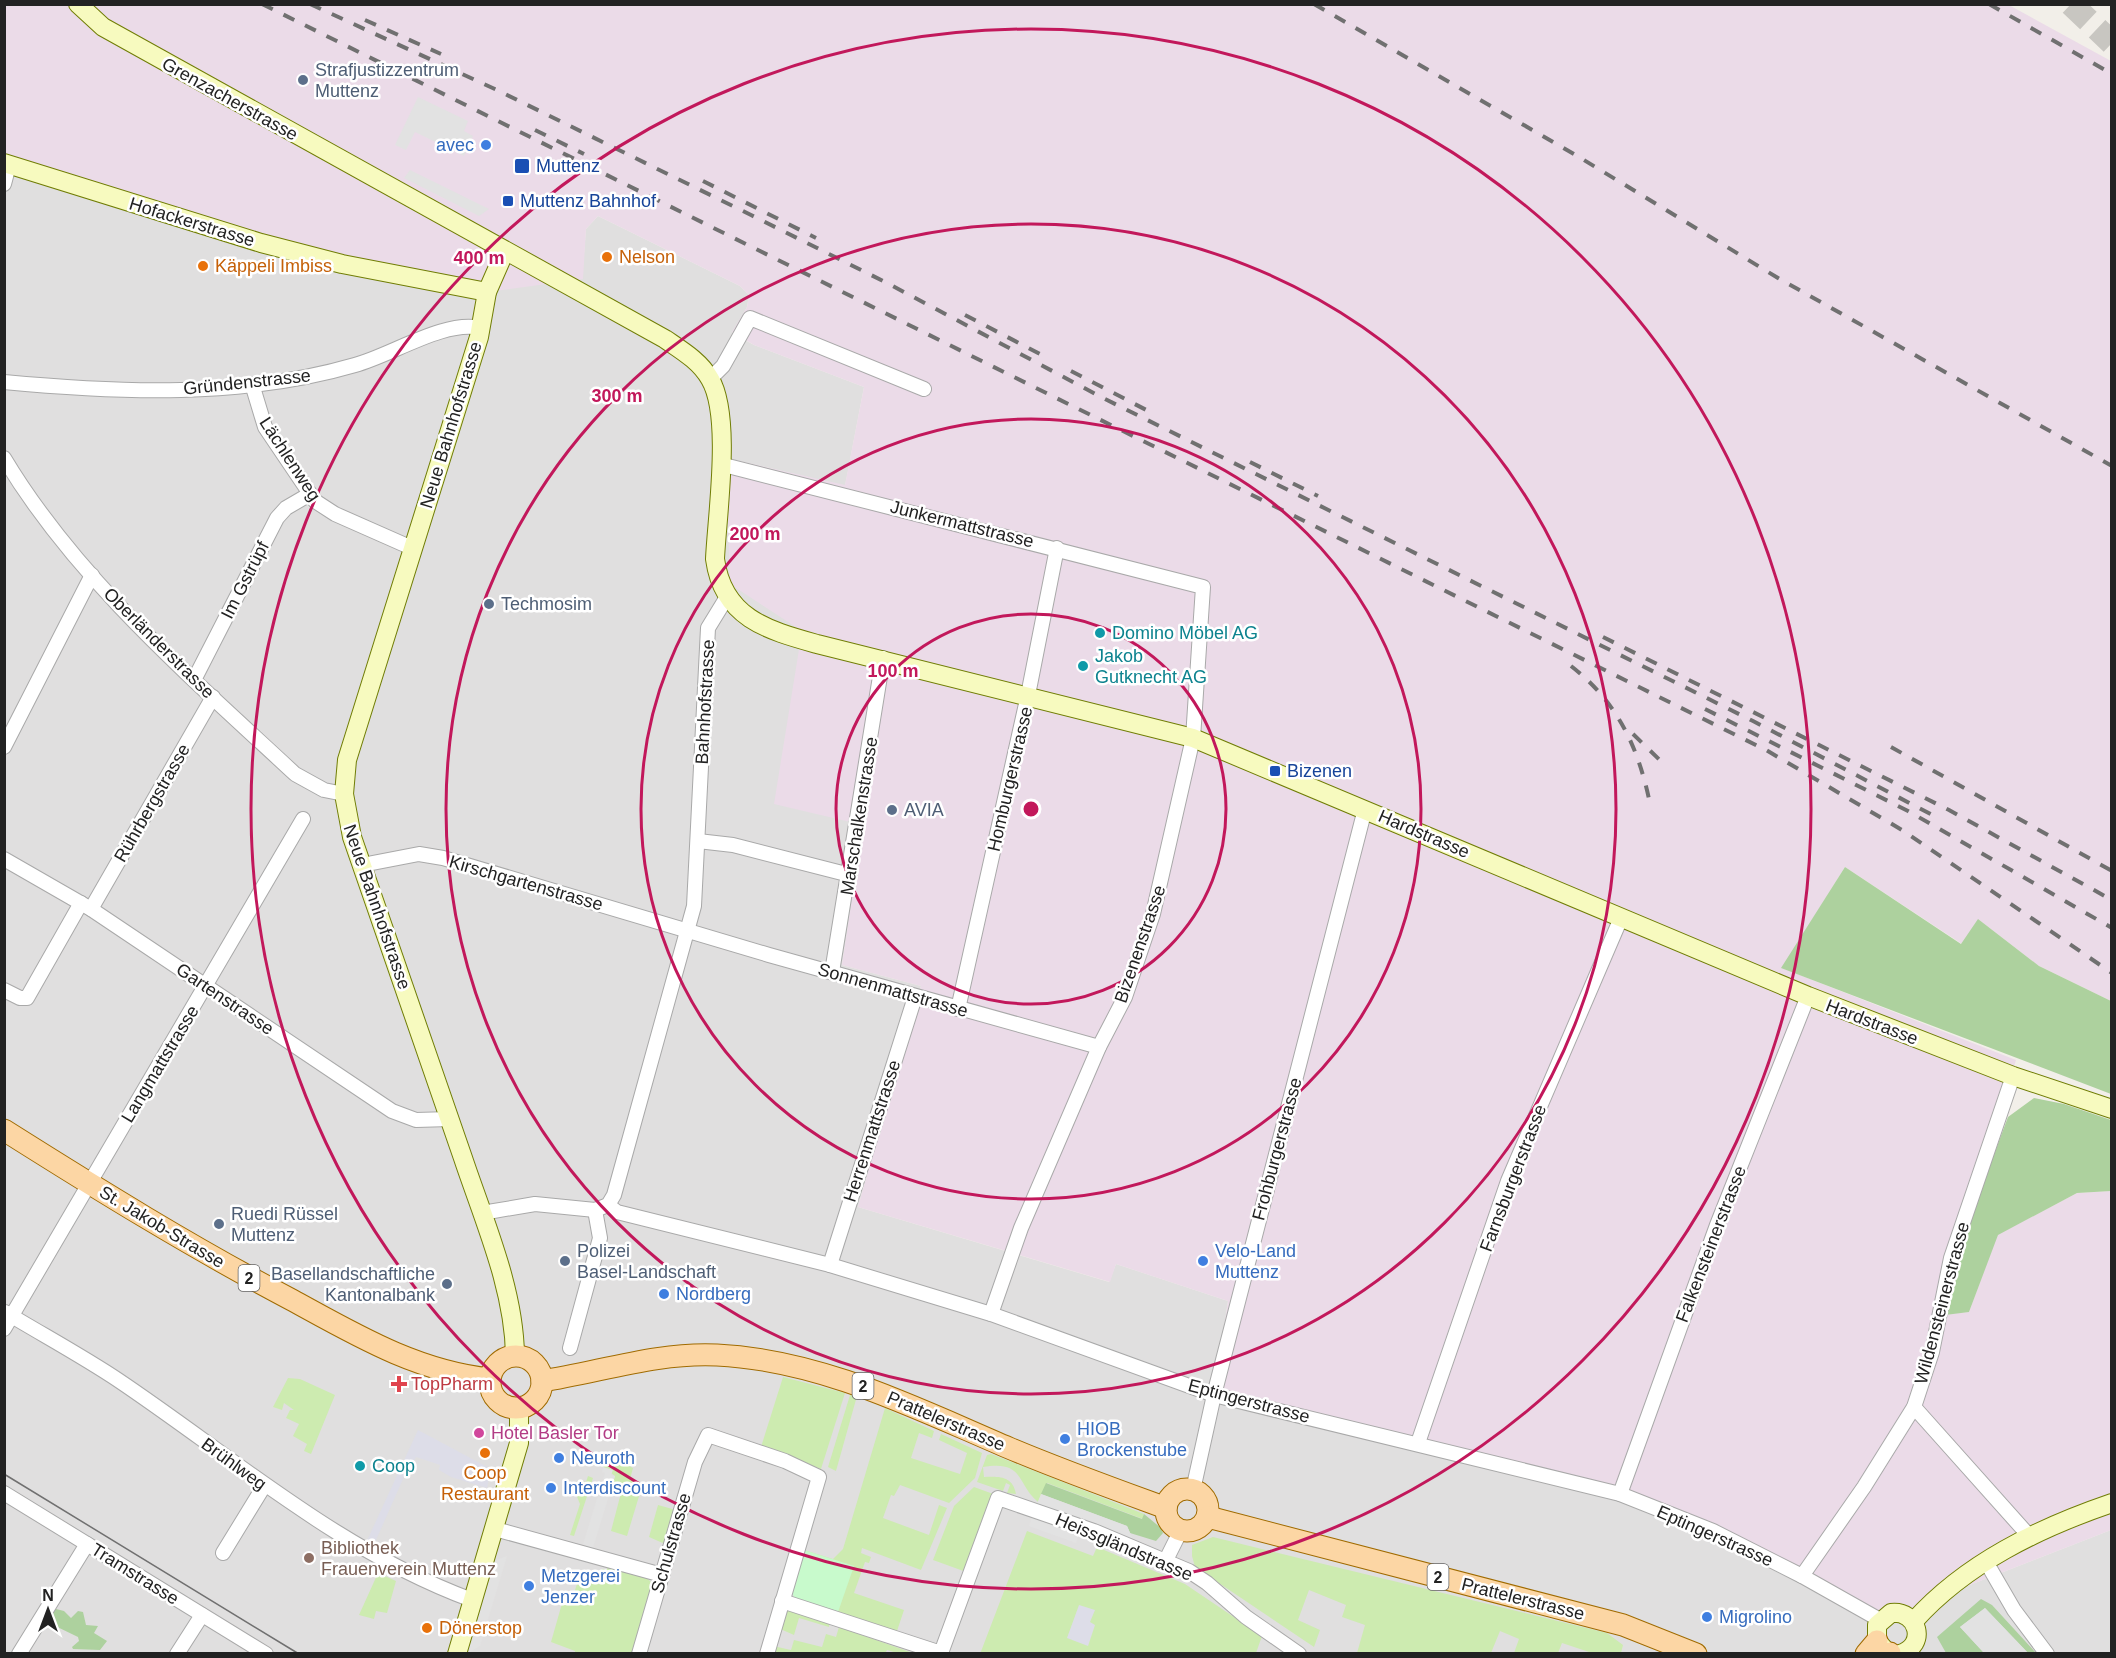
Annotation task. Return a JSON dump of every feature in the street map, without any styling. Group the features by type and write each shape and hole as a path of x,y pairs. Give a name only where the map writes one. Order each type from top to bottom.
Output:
{"main road":[{"name":"St. Jakob-Strasse","path":"5,1131 195,1249 382,1349 445,1371 490,1379"},
{"path":"515,1355 531,1360 541,1373 542,1381 542,1389 533,1402 519,1408 512,1408 498,1400 493,1394 490,1379 501,1360 515,1355"},
{"name":"Prattelerstrasse","path":"542,1381 667,1356 718,1355 817,1372 867,1387 1011,1449 1166,1508"},
{"path":"1193,1490 1204,1497 1208,1516 1200,1527 1181,1530 1170,1522 1166,1508 1176,1493 1193,1490"},
{"name":"Prattelerstrasse","path":"1208,1516 1623,1625 1696,1653"},
{"path":"1667,1641 1690,1653"},
{"path":"1667,1641 1707,1653"}],"street":[{"name":"Grenzacherstrasse","path":"78,4 103,27 505,252"},
{"path":"4,184 7,164"},
{"name":"Hofackerstrasse","path":"7,164 261,243 342,264 487,292"},
{"path":"505,252 665,339 697,362 710,379 719,408 720,464 715,559 717,577 727,597"},
{"name":"Neue Bahnhofstrasse","path":"505,252 487,292 480,328 347,760 344,794 346,819 482,1213 504,1285 514,1336 515,1355"},
{"path":"710,379 723,366 750,318 924,389"},
{"name":"Gründenstrasse","path":"4,382 145,391 291,380 358,364 452,328 480,328"},
{"name":"Lächlenweg","path":"252,384 265,427 310,494 322,507 412,548"},
{"name":"Oberländerstrasse","path":"4,458 20,484 92,575 213,697 295,774 324,790 344,794"},
{"name":"Junkermattstrasse","path":"720,464 1203,587"},
{"name":"Im Gstrüpf","path":"195,678 278,518 286,508 310,494"},
{"name":"Homburgerstrasse","path":"958,1009 1028,695 1057,548"},
{"path":"4,747 92,575"},
{"name":"Bizenenstrasse","path":"991,1314 1021,1228 1098,1047 1125,997 1153,914 1193,738 1203,587"},
{"name":"Hardstrasse","path":"727,597 757,623 778,633 1193,738 1808,996 2013,1076 2112,1109"},
{"name":"Bahnhofstrasse","path":"602,1208 614,1195 694,906 708,628 727,597"},
{"name":"Marschalkenstrasse","path":"832,972 850,875 883,658"},
{"name":"Rührbergstrasse","path":"4,990 20,998 27,998 86,906 213,697"},
{"name":"Frohburgerstrasse","path":"1193,1490 1214,1395 1365,809"},
{"name":"Langmattstrasse","path":"4,1329 8,1314 207,986 303,819"},
{"path":"698,841 733,845 850,875"},
{"name":"Kirschgartenstrasse","path":"362,865 419,855 443,858 688,930"},
{"name":"Gartenstrasse","path":"4,859 86,906 392,1111 416,1120 450,1119"},
{"name":"Farnsburgerstrasse","path":"1418,1443 1508,1181 1621,918"},
{"name":"Sonnenmattstrasse","path":"688,930 915,998 1098,1047"},
{"name":"Falkensteinerstrasse","path":"1620,1494 1717,1225 1808,996"},
{"name":"Herrenmattstrasse","path":"830,1265 915,998"},
{"name":"Wildensteinerstrasse","path":"1802,1576 1864,1487 1914,1407 1932,1352 1951,1258 2013,1076"},
{"path":"482,1213 535,1204 602,1208 600,1238 570,1348"},
{"name":"Eptingerstrasse","path":"602,1208 830,1265 991,1314 1214,1395 1620,1494 1713,1532 1802,1576 1880,1620"},
{"name":"Brühlweg","path":"8,1314 118,1380 314,1520 413,1576 472,1600"},
{"path":"1914,1407 2031,1538"},
{"path":"457,1653 519,1443 519,1408"},
{"name":"Schulstrasse","path":"639,1653 694,1462 708,1435 785,1461 819,1478 782,1601"},
{"path":"223,1553 264,1486"},
{"name":"Tramstrasse","path":"4,1493 266,1653"},
{"name":"Heissgländstrasse","path":"941,1653 998,1498 1166,1560 1207,1583 1246,1617 1299,1653"},
{"path":"1914,1621 1955,1581 1984,1560 2112,1503"},
{"path":"495,1529 663,1575"},
{"path":"1166,1560 1181,1530"},
{"path":"19,1653 87,1544"},
{"path":"1984,1560 2014,1610 2048,1653"},
{"path":"767,1653 782,1601 941,1653"},
{"path":"1883,1651 1876,1630 1880,1620 1897,1612 1914,1621 1918,1633 1912,1651"},
{"path":"177,1653 201,1615"}],"shaded area":[{"path":"5,4 2007,4 2111,61 2111,1001 2039,966 1979,920 1962,944 1845,867 1782,968 2016,1060 1945,1314 1969,1312 1997,1235 2077,1193 2111,1191 2111,1530 1880,1620 1802,1576 1620,1494 1214,1395 1228,1301 1116,1264 1110,1282 858,1207 921,986 842,965 863,825 774,804 802,631 730,584 726,458 845,485 864,387 754,345 732,332 747,307 749,295 740,286 598,216 586,229 583,279 487,292 342,264 5,163"},
{"path":"418,97 468,121 464,131 473,136 464,156 415,132 406,150 395,145"},
{"path":"5,163 582,279 586,229 598,216 740,286 749,295 747,307 732,333 754,345 864,387 845,486 727,458 802,631 864,825 842,965 921,986 858,1207 1109,1282 1116,1264 1228,1301 1214,1394 1550,1475 1713,1531 1880,1620 2111,1530 2111,1653 5,1654"},
{"path":"410,170 489,209 479,216 404,178"},
{"path":"418,1430 491,1469 487,1488 451,1477 439,1470 440,1465 416,1457 414,1461 411,1461 372,1549 365,1545"},
{"path":"603,1467 613,1470 611,1475 615,1476 593,1548 583,1544 605,1473 602,1472"},
{"path":"1041,1494 1127,1526 1133,1539 1037,1504"},
{"path":"1032,1517 1079,1534 1076,1543 1029,1526"},
{"path":"507,1556 480,1646 468,1653 494,1561"},
{"path":"1079,1605 1095,1610 1090,1622 1095,1625 1088,1646 1067,1638"},
{"path":"1985,1608 2028,1653 1984,1653 1960,1627"}],"green space":[{"path":"1845,867 1961,944 1978,919 2039,966 2111,1001 2111,1094 1781,968"},
{"path":"2034,1098 2064,1104 2111,1120 2111,1191 2077,1193 1998,1235 1969,1312 1945,1315 1977,1200 2008,1117"},
{"path":"783,1377 845,1393 821,1469 761,1447"},
{"path":"288,1378 300,1379 335,1395 311,1454 304,1451 307,1444 293,1436 299,1424 286,1418 290,1410 294,1410 284,1403 282,1410 273,1407"},
{"path":"850,1395 857,1396 836,1471 828,1467"},
{"path":"885,1408 934,1431 932,1438 919,1433 911,1458 960,1474 967,1453 939,1440 941,1434 982,1453 975,1478 949,1503 900,1485 894,1496 891,1495 883,1518 929,1535 939,1505 947,1508 921,1570 862,1548 861,1553 871,1557 869,1563 865,1562 854,1593 904,1610 897,1631 837,1615 804,1550 833,1559 843,1549"},
{"path":"991,1454 1144,1514 1143,1519 1047,1483 1038,1502 1018,1475 1006,1467 983,1467 984,1477 1000,1477 1009,1480 1016,1494 1007,1493 1010,1485 1006,1483 1003,1491 977,1482 987,1455"},
{"path":"619,1461 633,1468 630,1479 643,1483 627,1536 611,1531 621,1493 611,1490 615,1476 603,1467 604,1462"},
{"path":"588,1476 593,1478 574,1536 570,1535 580,1504 575,1492 578,1480 586,1482"},
{"path":"1046,1483 1142,1519 1144,1514 1161,1528 1163,1533 1156,1541 1130,1533 1127,1526 1041,1494"},
{"path":"974,1487 996,1495 969,1573 933,1560 954,1506"},
{"path":"658,1505 676,1510 665,1544 649,1537"},
{"path":"1027,1531 1093,1556 1097,1547 1185,1584 1262,1636 1256,1653 980,1654"},
{"path":"1213,1537 1607,1633 1623,1645 1621,1653 1589,1652 1562,1643 1558,1653 1514,1653 1519,1639 1500,1631 1491,1653 1357,1653 1365,1625 1342,1617 1346,1605 1309,1590 1298,1620 1320,1630 1314,1647 1195,1567 1192,1545"},
{"path":"804,1550 854,1566 837,1615 795,1600 791,1589"},
{"path":"609,1566 645,1576 652,1583 632,1653 575,1653 575,1651 551,1642 565,1593 573,1596 579,1578 598,1584 602,1569 606,1570"},
{"path":"378,1573 396,1581 387,1613 376,1611 374,1619 359,1615"},
{"path":"1981,1599 1992,1605 2036,1653 2028,1653 1985,1608 1960,1627 1984,1653 1946,1653 1937,1637"},
{"path":"56,1609 64,1611 71,1618 78,1611 83,1612 86,1625 98,1626 94,1633 107,1641 100,1650 73,1649 72,1647 79,1641 78,1637 47,1622 50,1612"},
{"path":"790,1609 830,1621 829,1627 799,1618 794,1635 778,1628 786,1611"},
{"path":"839,1627 913,1653 897,1653 887,1650 885,1654 770,1654 773,1646 791,1650 794,1640 822,1647 826,1634 836,1637"}],"tunnel":[{"path":"2071,4 2112,43"}],"tram line":[{"path":"4,1474 299,1654"}],"railway":[{"path":"262,4 1766,750 1902,830 2112,973"},
{"path":"310,4 497,90 751,215 889,284 1103,398 1753,721 1938,818"},
{"path":"1314,4 1574,154 1778,278 2112,466"},
{"path":"1989,4 2112,74"},
{"path":"365,20 441,54"},
{"path":"535,130 584,154"},
{"path":"703,181 816,238"},
{"path":"965,315 1040,354"},
{"path":"1071,371 1156,415"},
{"path":"1250,462 1318,496"},
{"path":"1603,637 1949,810 2112,900"},
{"path":"1571,666 1600,694 1622,725 1638,760 1649,799"},
{"path":"1705,709 1908,811 2112,928"},
{"path":"1633,734 1666,766"},
{"path":"1891,747 2112,871"}],"place":[{"name":"Strafjustizzentrum Muttenz","path":"303,80"},
{"name":"avec","path":"486,145"},
{"name":"Muttenz","path":"522,166"},
{"name":"Muttenz Bahnhof","path":"508,201"},
{"name":"Nelson","path":"607,257"},
{"name":"Käppeli Imbiss","path":"203,266"},
{"name":"Techmosim","path":"489,604"},
{"name":"Domino Möbel AG","path":"1100,633"},
{"name":"Jakob Gutknecht AG","path":"1083,666"},
{"name":"Bizenen","path":"1275,771"},
{"name":"AVIA","path":"892,810"},
{"name":"Ruedi Rüssel Muttenz","path":"219,1224"},
{"name":"Polizei Basel-Landschaft","path":"565,1261"},
{"name":"Velo-Land Muttenz","path":"1203,1261"},
{"name":"Basellandschaftliche Kantonalbank","path":"447,1284"},
{"name":"Nordberg","path":"664,1294"},
{"name":"TopPharm","path":"399,1384"},
{"name":"Hotel Basler Tor","path":"479,1433"},
{"name":"HIOB Brockenstube","path":"1065,1439"},
{"name":"Coop Restaurant","path":"485,1453"},
{"name":"Neuroth","path":"559,1458"},
{"name":"Coop","path":"360,1466"},
{"name":"Interdiscount","path":"551,1488"},
{"name":"Bibliothek Frauenverein Muttenz","path":"309,1558"},
{"name":"Metzgerei Jenzer","path":"529,1586"},
{"name":"Migrolino","path":"1707,1617"},
{"name":"Dönerstop","path":"427,1628"}]}
